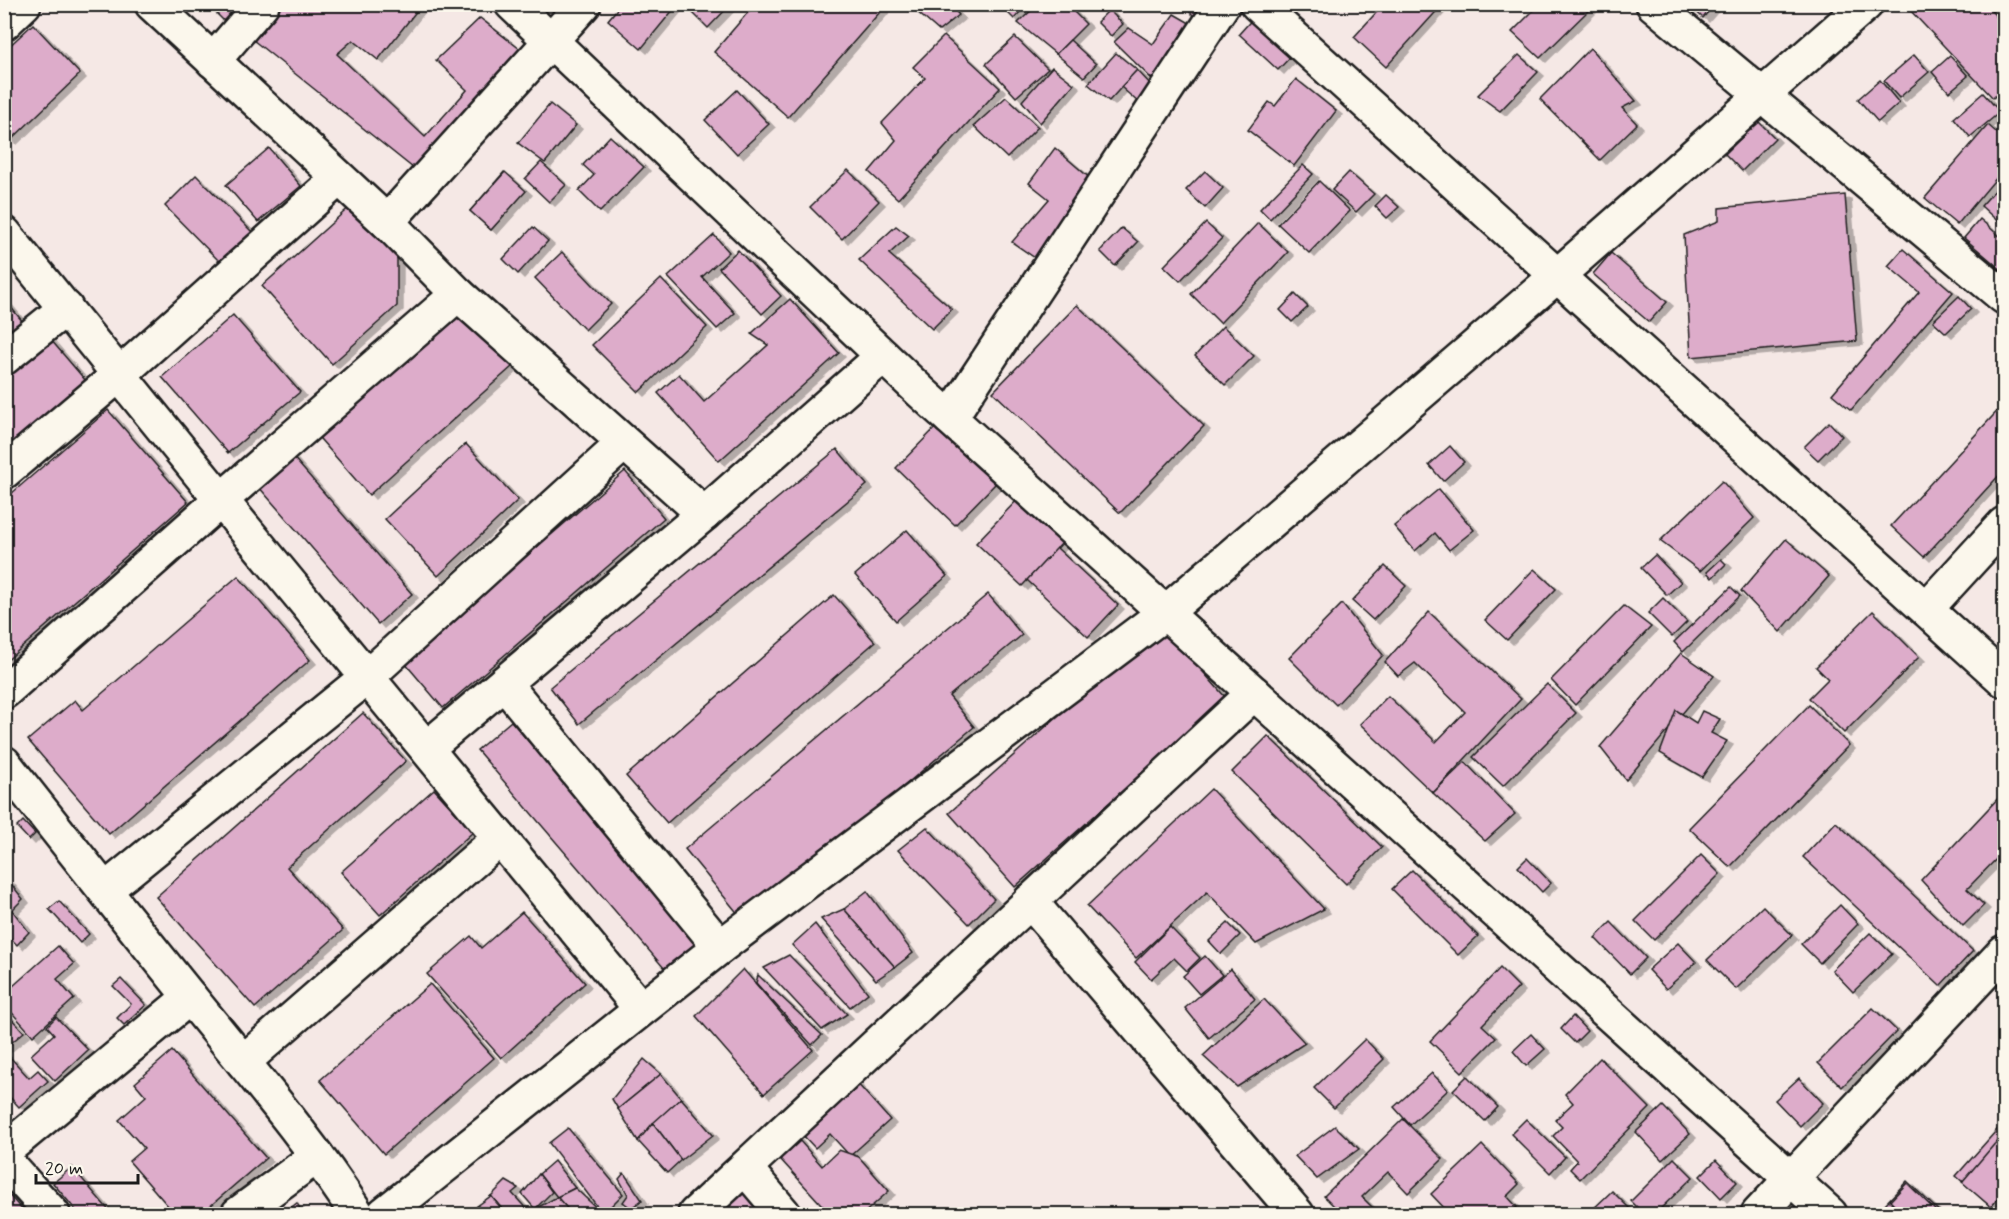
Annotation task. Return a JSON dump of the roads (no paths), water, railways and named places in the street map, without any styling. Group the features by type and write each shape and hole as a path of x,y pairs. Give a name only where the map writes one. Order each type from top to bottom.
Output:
{"street":[{"path":"4,23 24,4"},
{"path":"152,4 387,222 458,294 704,514"},
{"path":"213,61 262,4"},
{"path":"512,4 950,418 1830,1215"},
{"path":"387,222 584,4"},
{"path":"950,418 1223,4"},
{"path":"1257,4 2004,680"},
{"path":"1653,4 2004,297"},
{"path":"384,1215 720,947 1166,612 1558,275 1866,4"},
{"path":"4,472 120,374 339,178"},
{"path":"4,233 641,1009"},
{"path":"4,692 458,294"},
{"path":"4,358 66,308"},
{"path":"426,748 704,514 883,356"},
{"path":"105,890 368,677 624,442"},
{"path":"1926,609 2004,524"},
{"path":"504,683 720,947"},
{"path":"695,1215 1254,693"},
{"path":"8,777 105,890 243,1062 317,1156 357,1215"},
{"path":"243,1062 501,838"},
{"path":"1030,902 1297,1215"},
{"path":"1758,1215 2004,952"},
{"path":"4,1151 190,997"},
{"path":"238,1215 317,1156"},
{"path":"4,1160 53,1215"},
{"path":"745,1168 784,1215"}]}
